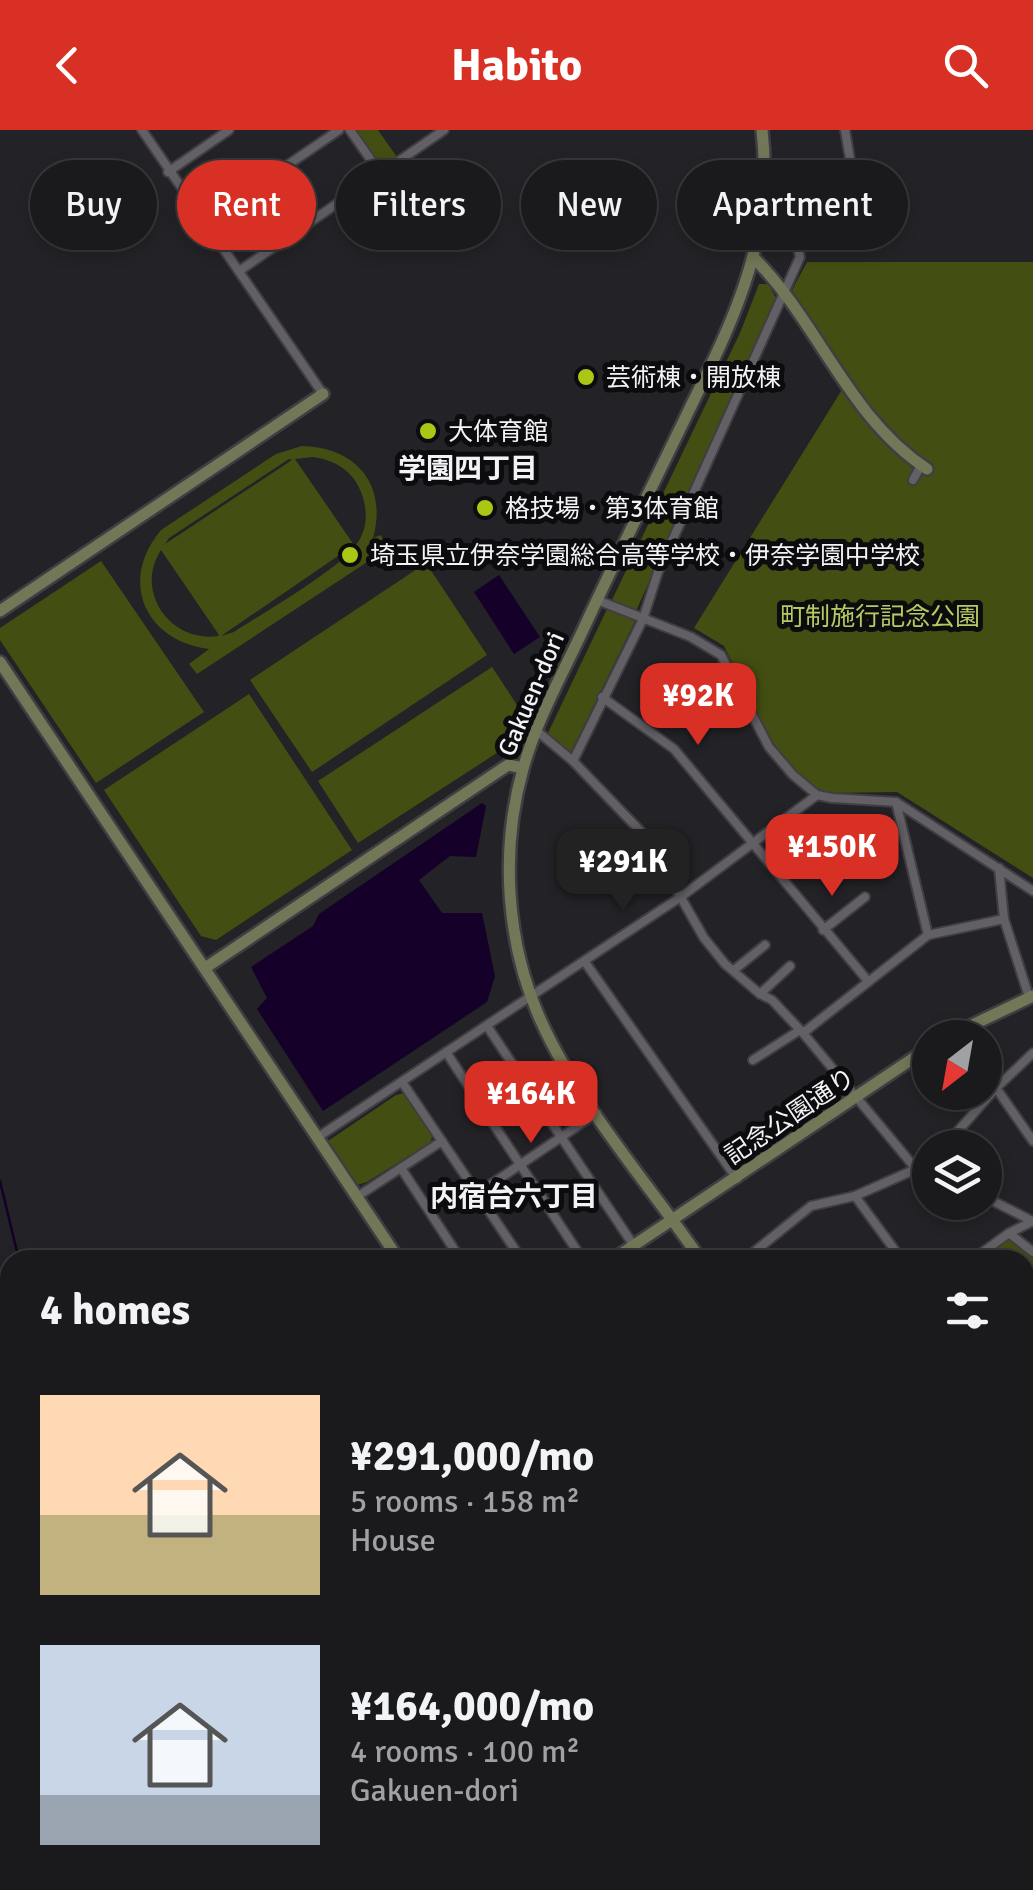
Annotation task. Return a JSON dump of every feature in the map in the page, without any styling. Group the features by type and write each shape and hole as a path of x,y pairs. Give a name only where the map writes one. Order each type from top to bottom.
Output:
{"street":[{"path":"142,130 177,184"},
{"path":"168,172 229,130"},
{"path":"295,160 339,130"},
{"path":"350,130 371,160"},
{"path":"399,160 444,130"},
{"name":"Gakuen-dori","path":"762,130 764,160"},
{"path":"844,130 850,160"},
{"path":"240,270 336,203"},
{"path":"0,611 322,394 225,250"},
{"name":"Gakuen-dori","path":"694,1250 597,1113 555,1048 531,998 519,957 510,895 511,831 523,768 536,731 725,338 755,250"},
{"path":"572,761 642,619 658,572 785,292 799,250"},
{"path":"754,258 785,292 852,397 898,448 924,468 913,480"},
{"path":"596,600 691,637 721,655 770,747 817,794 896,802 1033,891"},
{"path":"0,662 393,1250"},
{"path":"602,697 674,749 868,982"},
{"path":"536,731 572,761 647,838 704,938 760,994 772,1000 856,1099 912,1157"},
{"path":"205,968 508,765 523,768"},
{"path":"318,1137 682,896 817,794"},
{"path":"896,802 928,935"},
{"path":"985,1020 1032,999 1004,920 999,868"},
{"path":"823,930 865,896"},
{"path":"753,1060 802,1032 928,935 1004,920"},
{"path":"734,970 764,945"},
{"path":"585,962 736,1179"},
{"path":"760,994 790,966"},
{"path":"487,1026 634,1246"},
{"path":"446,1052 576,1250"},
{"path":"1002,1082 1033,1053"},
{"name":"記念公園通り","path":"628,1250 912,1060"},
{"path":"402,1082 515,1250"},
{"path":"1002,1097 1033,1141"},
{"path":"959,1130 977,1110"},
{"path":"478,1193 597,1113"},
{"path":"358,1196 442,1141"},
{"path":"401,1168 454,1250"},
{"path":"756,1250 811,1206 854,1196 912,1171"},
{"path":"854,1196 894,1250"},
{"path":"1002,1206 1032,1221"},
{"path":"986,1250 1032,1221"},
{"path":"1009,1233 1030,1250"}],"green space":[{"path":"355,130 378,130 397,157 375,160"},
{"name":"町制施行記念公園","path":"807,262 1033,262 1033,878 897,792 828,793 816,788 769,740 724,646 694,628 848,380 792,290"},
{"path":"759,284 768,284 776,298 636,611 612,600 740,333"},
{"path":"302,446 321,448 352,462 363,472 376,501 373,538 381,535 387,549 197,674 189,664 209,649 168,634 145,606 140,588 141,569 148,549 161,530 276,454","holes":["313,457 348,472 363,499 363,532 356,545 347,555 317,579 234,632 221,636 354,545 295,459","292,460 165,544 169,538","161,550 218,636 185,631 161,611 152,582"]},
{"path":"101,561 204,712 96,783 0,640 0,628"},
{"path":"426,563 487,655 312,772 250,680"},
{"path":"607,609 635,621 571,752 548,733"},
{"path":"492,667 517,705 503,749 358,843 318,781"},
{"path":"249,694 352,850 216,940 201,936 104,790"},
{"path":"404,1093 432,1136 431,1142 357,1185 328,1141"},
{"path":"1009,1233 1030,1250 986,1250"}],"shaded area":[{"path":"499,575 540,637 514,654 474,592"},
{"path":"482,803 486,806 476,857 450,856 419,880 442,913 482,913 495,976 487,1002 323,1111 257,1009 267,998 251,967 313,926 319,914"}],"waterway":[{"path":"0,1181 17,1250"}],"place":[{"name":"芸術棟・開放棟","path":"586,377"},
{"name":"大体育館","path":"428,431"},
{"name":"格技場・第3体育館","path":"485,508"},
{"name":"埼玉県立伊奈学園総合高等学校・伊奈学園中学校","path":"350,555"}],"district":[{"name":"学園四丁目","path":"468,469"},
{"name":"内宿台六丁目","path":"514,1197"}]}
